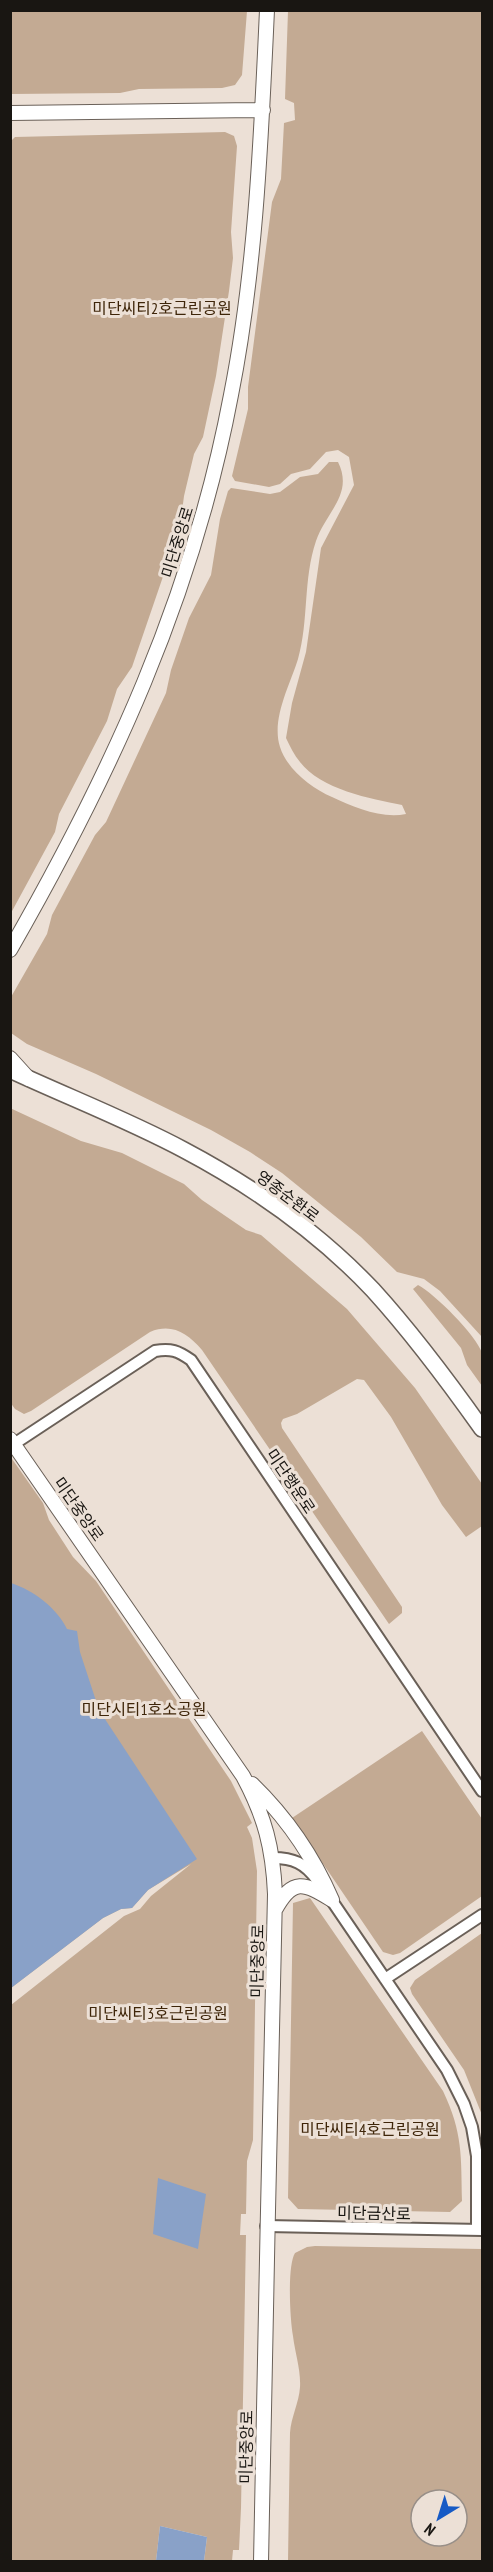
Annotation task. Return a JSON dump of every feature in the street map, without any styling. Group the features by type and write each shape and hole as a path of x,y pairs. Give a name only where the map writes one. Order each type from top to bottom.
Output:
{"main road":[{"name":"영종순환로","path":"10,1070 130,1123 184,1150 238,1181 289,1217 371,1288 442,1372 483,1429"}],"street":[{"name":"미단중앙로","path":"10,950 84,816 130,720 191,556 213,479 227,417 244,320 263,110 267,10"},
{"path":"10,113 263,110"},
{"path":"10,1058 29,1079"},
{"path":"10,1076 29,1079"},
{"name":"미단행운로","path":"12,1441 155,1351 166,1349 178,1351 191,1360 483,1791"},
{"name":"미단중앙로","path":"12,1441 243,1776 266,1826 273,1858 275,1910 272,2137 266,2226 261,2562"},
{"path":"243,1776 275,1807 320,1872 332,1900"},
{"path":"273,1858 290,1858 304,1865 332,1900 447,2070 464,2104 472,2127 477,2156 480,2230"},
{"path":"275,1910 288,1890 297,1886 309,1886 332,1900"},
{"path":"385,1979 483,1915"},
{"name":"미단금산로","path":"266,2226 480,2230"}],"green space":[{"path":"10,11 247,11 242,75 235,85 222,88 139,89 120,93 11,94"},
{"path":"288,11 482,11 482,1337 440,1291 424,1279 397,1272 361,1237 282,1173 250,1152 211,1130 96,1074 27,1044 11,1033 11,997 47,934 52,915 95,835 106,822 166,693 171,670 189,618 211,575 220,519 228,491 231,488 270,494 280,492 300,477 318,474 329,462 338,462 343,484 337,503 320,531 312,555 301,645 278,725 280,747 294,770 324,793 368,811 387,815 406,814 402,805 347,791 320,779 300,762 286,738 292,703 306,652 321,548 354,485 349,457 338,450 326,452 310,469 291,474 280,484 269,487 235,481 232,476 248,409 248,387 272,202 281,179 284,123 295,120 294,103 285,99"},
{"name":"미단씨티2호근린공원","path":"225,132 234,136 237,146 231,232 233,258 216,376 203,437 194,454 184,496 180,527 132,667 117,689 107,721 59,814 55,832 11,913 11,141 15,137"},
{"path":"10,1108 81,1141 122,1153 184,1184 202,1200 246,1230 261,1235 347,1309 415,1388 482,1484 482,1526 466,1537 442,1505 391,1417 364,1380 357,1379 297,1414 283,1419 281,1423 282,1428 402,1607 402,1613 389,1624 202,1350 185,1334 172,1329 158,1329 150,1332 31,1411 24,1414 15,1409 10,1402"},
{"path":"418,1285 454,1316 478,1345 482,1353 484,1370 482,1386 467,1365 461,1348 413,1289"},
{"path":"10,1456 43,1503 49,1520 73,1557 96,1581 231,1781 252,1823 247,1827 252,1838 257,1871 253,2140 247,2161 246,2214 241,2214 240,2235 246,2235 241,2508 239,2550 233,2550 232,2561 204,2561 207,2537 160,2526 156,2561 11,2561 11,2005 124,1916 140,1909 151,1896 191,1864 148,1890 132,1908 121,1909 103,1918 11,1988"},
{"path":"422,1731 482,1819 482,1896 400,1953 393,1955 383,1952 292,1818"},
{"name":"미단씨티4호근린공원","path":"310,1898 443,2091 450,2106 460,2145 462,2201 450,2212 298,2209 288,2198 293,1903"},
{"path":"482,1933 482,2115 464,2070 410,1988 415,1980"},
{"path":"315,2246 482,2249 482,2561 288,2561 290,2433 300,2381 290,2306 291,2269 295,2253"}],"water":[{"path":"11,1583 36,1595 51,1607 67,1629 77,1631 80,1652 99,1710 197,1859 148,1890 132,1908 121,1909 103,1918 11,1988"},
{"path":"158,2178 206,2194 198,2249 153,2234"},
{"path":"160,2526 207,2537 204,2561 156,2561"}],"park label":[{"name":"미단시티1호소공원","path":"144,1709"},
{"name":"미단씨티3호근린공원","path":"158,2013"}]}
